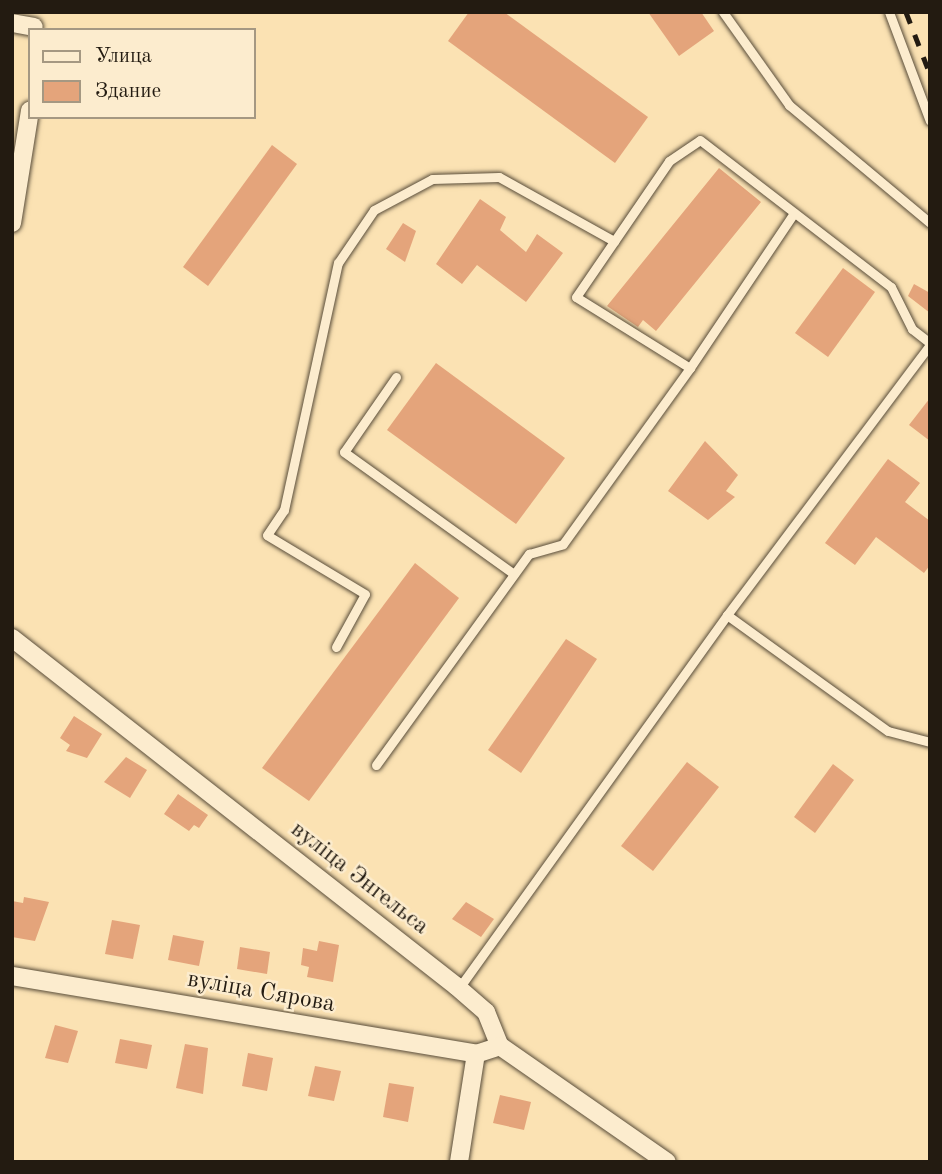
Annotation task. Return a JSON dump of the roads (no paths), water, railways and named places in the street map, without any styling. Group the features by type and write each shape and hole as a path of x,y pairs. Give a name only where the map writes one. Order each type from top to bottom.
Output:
{"street":[{"path":"12,23 33,23"},
{"path":"12,223 29,119"},
{"name":"вуліца Энгельса","path":"12,638 459,988 486,1012 500,1046"},
{"name":"вуліца Сярова","path":"12,976 476,1054 500,1046"},
{"path":"500,1046 667,1162"},
{"path":"459,1162 476,1054"}],"lane":[{"path":"723,12 789,105 930,223"},
{"path":"889,12 930,121"},
{"path":"459,988 727,615 930,344 912,328 891,287 699,140 669,161 576,297 690,368"},
{"path":"336,647 365,594 267,535 284,510 338,263 374,210 432,179 499,177 614,241"},
{"path":"376,765 529,554 563,544 690,368 794,213"},
{"path":"396,377 344,453 514,574"},
{"path":"727,615 888,732 930,742"}],"railway":[{"path":"906,12 930,74"}]}
